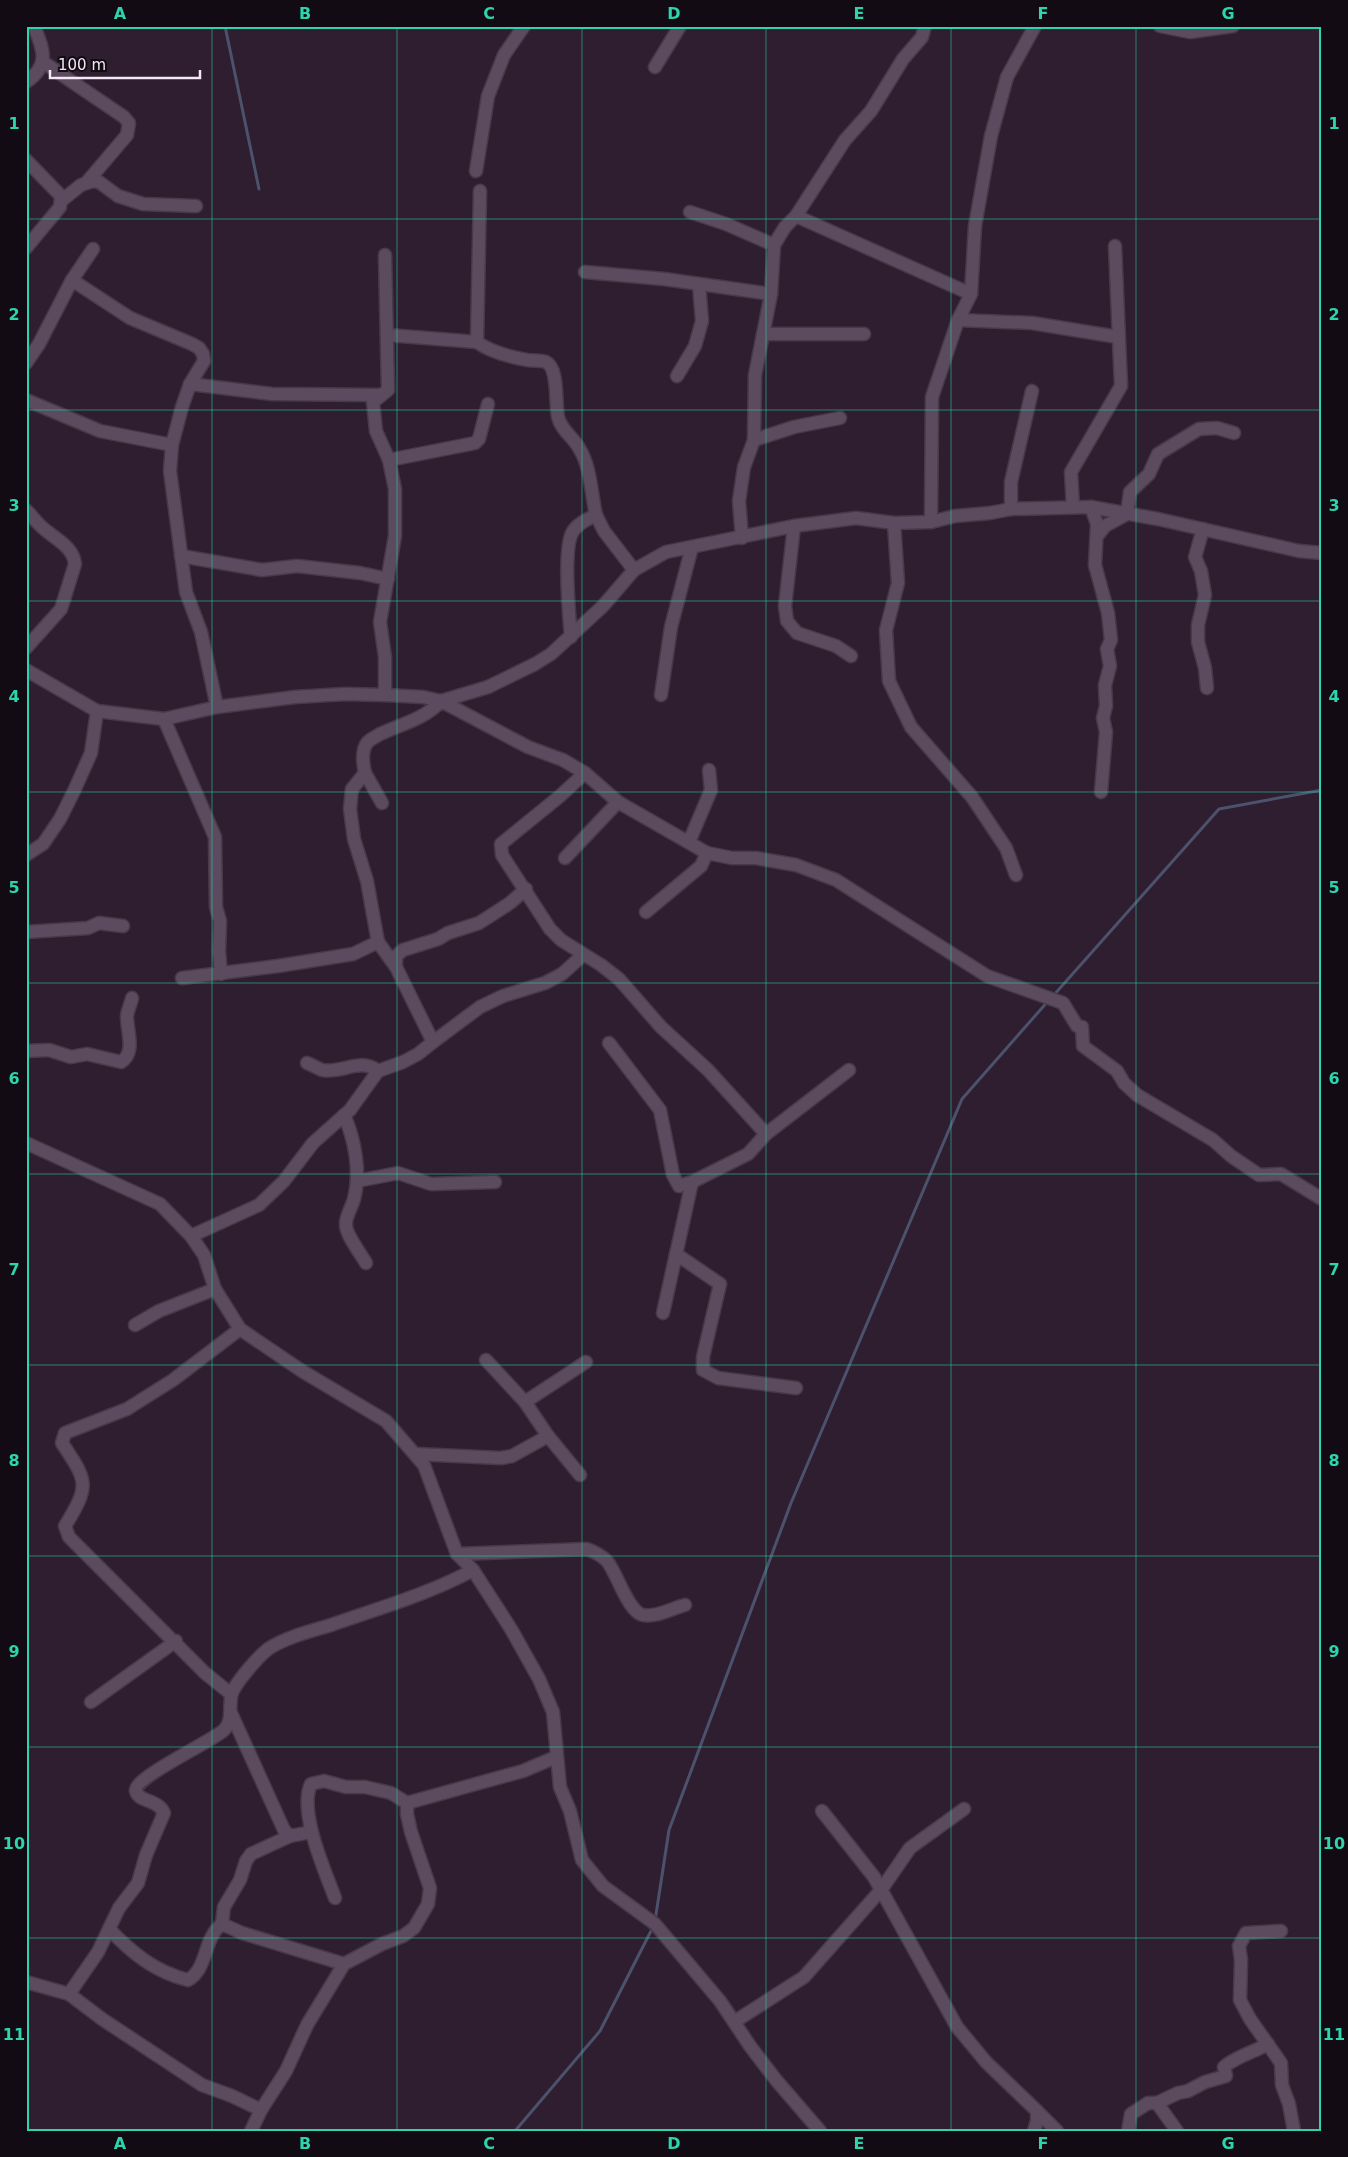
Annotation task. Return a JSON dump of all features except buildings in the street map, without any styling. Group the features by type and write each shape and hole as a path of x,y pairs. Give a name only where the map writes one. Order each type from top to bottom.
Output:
{"street":[{"path":"26,82 35,76 43,62 44,52 34,26"},
{"path":"476,171 488,96 504,55 524,26"},
{"path":"655,67 680,26"},
{"path":"742,538 739,501 744,467 754,440 755,374 771,294 774,245 785,227 796,216 844,140 871,111 903,58 922,37 925,26"},
{"path":"931,522 932,397 958,320 971,294 975,226 991,136 1007,77 1034,26"},
{"path":"1160,26 1190,32 1233,26"},
{"path":"43,62 124,117 129,123 127,136 87,182 61,201"},
{"path":"26,160 61,196 60,206 26,248"},
{"path":"87,182 99,182 118,196 143,204 196,206"},
{"path":"477,342 480,191"},
{"path":"690,212 726,224 774,245"},
{"path":"796,216 971,294"},
{"path":"1073,507 1071,472 1121,386 1115,246"},
{"path":"26,363 39,344 72,280 93,248"},
{"path":"373,402 388,390 385,255"},
{"path":"584,272 699,284 771,294"},
{"path":"72,280 130,318 199,348 203,354 204,361 190,384 172,445 170,471 186,592 201,632 216,707"},
{"path":"677,376 695,346 702,321 699,284"},
{"path":"958,320 1032,323 1118,337"},
{"path":"763,334 864,334"},
{"path":"388,335 477,342 485,348 524,359 546,362 554,374 558,418 567,435 579,448 588,468 596,515 604,531 634,570"},
{"path":"190,384 272,394 381,395 373,402"},
{"path":"1011,509 1011,482 1032,391"},
{"path":"26,400 100,432 172,445"},
{"path":"373,402 376,431 389,460 395,489 395,536 380,622 385,657 385,695"},
{"path":"389,460 475,443 479,440 488,404"},
{"path":"754,440 794,427 840,418"},
{"path":"1127,514 1130,492 1149,474 1158,454 1199,429 1217,428 1234,433"},
{"path":"1091,507 1097,524 1095,565 1108,613 1111,640 1107,649 1110,666 1105,685 1106,706 1104,718 1106,732 1101,792"},
{"path":"382,803 365,773 363,765 364,749 368,742 396,726 418,718 434,709 441,701 488,687 535,664 571,637 603,606 634,570 666,552 794,526 856,518 894,523 931,522 955,516 1011,509 1091,507 1203,529 1299,551 1322,552"},
{"path":"26,510 43,528 63,543 74,556 75,564 61,610 26,648"},
{"path":"1097,536 1105,526 1127,514"},
{"path":"571,637 567,572 572,533 580,523 596,515"},
{"path":"894,523 898,582 886,630 889,681 910,726 972,797 1006,848 1016,875"},
{"path":"794,526 785,606 787,621 797,633 836,646 851,656"},
{"path":"1203,529 1195,557 1201,570 1205,595 1198,626 1198,642 1205,668 1207,688"},
{"path":"661,695 671,627 692,547"},
{"path":"181,556 262,570 297,566 360,573 388,579"},
{"path":"26,670 97,711 164,719 216,707 295,697 345,694 385,695 423,697 441,701 528,747 563,760 585,773 618,802 707,853 732,858 756,858 796,865 836,880 987,976 1063,1003 1077,1026 1082,1027 1083,1046 1117,1071 1124,1083 1137,1095 1213,1140 1231,1156 1259,1175 1281,1174 1322,1199"},
{"path":"26,855 43,844 60,819 74,791 90,753 97,711"},
{"path":"164,719 215,837 216,907 220,921 219,951 221,974"},
{"path":"689,842 711,790 709,770"},
{"path":"365,773 352,789 350,809 354,839 367,881 378,942 396,967 433,1042"},
{"path":"585,773 501,844 502,855 526,889 550,930 561,940 601,965 619,980 661,1026 708,1070 766,1134"},
{"path":"565,858 618,802"},
{"path":"646,912 701,866 707,853"},
{"path":"396,967 396,956 402,950 438,939 448,933 479,923 510,903 526,889"},
{"path":"28,931 88,928 99,923 123,926"},
{"path":"182,978 353,954 378,942"},
{"path":"191,1236 259,1205 284,1181 313,1143 344,1115 378,1071 418,1054 480,1007 503,996 545,983 562,974 583,955"},
{"path":"26,1051 49,1050 71,1056 86,1054 121,1062 125,1060 129,1052 130,1028 127,1018 132,998"},
{"path":"609,1043 660,1110 673,1175 679,1186 692,1182 748,1154 766,1134 849,1070"},
{"path":"307,1063 323,1070 362,1064 378,1071"},
{"path":"344,1115 352,1132 357,1181 354,1198 345,1224 346,1230 366,1263"},
{"path":"26,1144 160,1204 191,1236 204,1255 215,1289 240,1329 302,1371 386,1421 424,1465 457,1554 473,1570 511,1629 539,1679 554,1712 556,1757 560,1787 570,1811 582,1860 603,1886 654,1924 720,2001 776,2080 820,2131"},
{"path":"357,1181 398,1173 431,1184 495,1182"},
{"path":"663,1313 692,1182"},
{"path":"676,1254 720,1284 703,1357 703,1370 718,1378 796,1388"},
{"path":"135,1325 159,1311 215,1289"},
{"path":"232,1694 205,1673 176,1641 69,1536 65,1526 84,1489 82,1473 62,1443 65,1433 127,1409 173,1380 240,1329"},
{"path":"486,1360 525,1402 548,1436 580,1475"},
{"path":"525,1402 586,1362"},
{"path":"415,1454 501,1458 512,1456 548,1436"},
{"path":"457,1554 587,1549 597,1552 607,1562 634,1609 642,1615 650,1615 685,1605"},
{"path":"69,1994 98,1952 119,1908 138,1883 146,1855 164,1813 158,1804 138,1796 135,1791 140,1781 205,1744 226,1728 231,1713 232,1694 238,1682 268,1650 301,1634 432,1589 473,1570"},
{"path":"91,1702 176,1641"},
{"path":"231,1713 266,1796 284,1830 290,1836"},
{"path":"335,1898 311,1832 307,1792 311,1784 324,1781 346,1788 365,1787 391,1793 407,1803 523,1771 556,1757"},
{"path":"251,2131 261,2110 286,2072 308,2024 344,1964 374,1948 403,1936 414,1928 428,1904 430,1888 406,1814 407,1803"},
{"path":"734,2022 804,1977 881,1890 910,1848 964,1809"},
{"path":"822,1811 874,1877 956,2027 986,2062 1057,2131"},
{"path":"109,1929 148,1964 174,1977 188,1980 196,1976 210,1938 215,1929 222,1924 224,1907 240,1880 246,1861 251,1854 290,1836 311,1832"},
{"path":"222,1924 344,1964"},
{"path":"1281,1931 1246,1933 1239,1946 1241,1960 1240,2000 1250,2019 1281,2063 1282,2085 1289,2104 1294,2131"},
{"path":"26,1982 69,1994 102,2019 202,2085 232,2096 261,2110"},
{"path":"1128,2131 1131,2114 1148,2103 1157,2103 1205,2082 1226,2076 1224,2067 1233,2059 1246,2056 1268,2044"},
{"path":"1157,2103 1177,2131"},
{"path":"1034,2131 1038,2121 1037,2111"}],"waterway":[{"path":"225,26 259,189"},
{"path":"1053,996 1219,809 1322,790"},
{"path":"655,1921 669,1830 791,1503 962,1099 1049,1000"},
{"path":"515,2131 600,2031 653,1927"}]}
